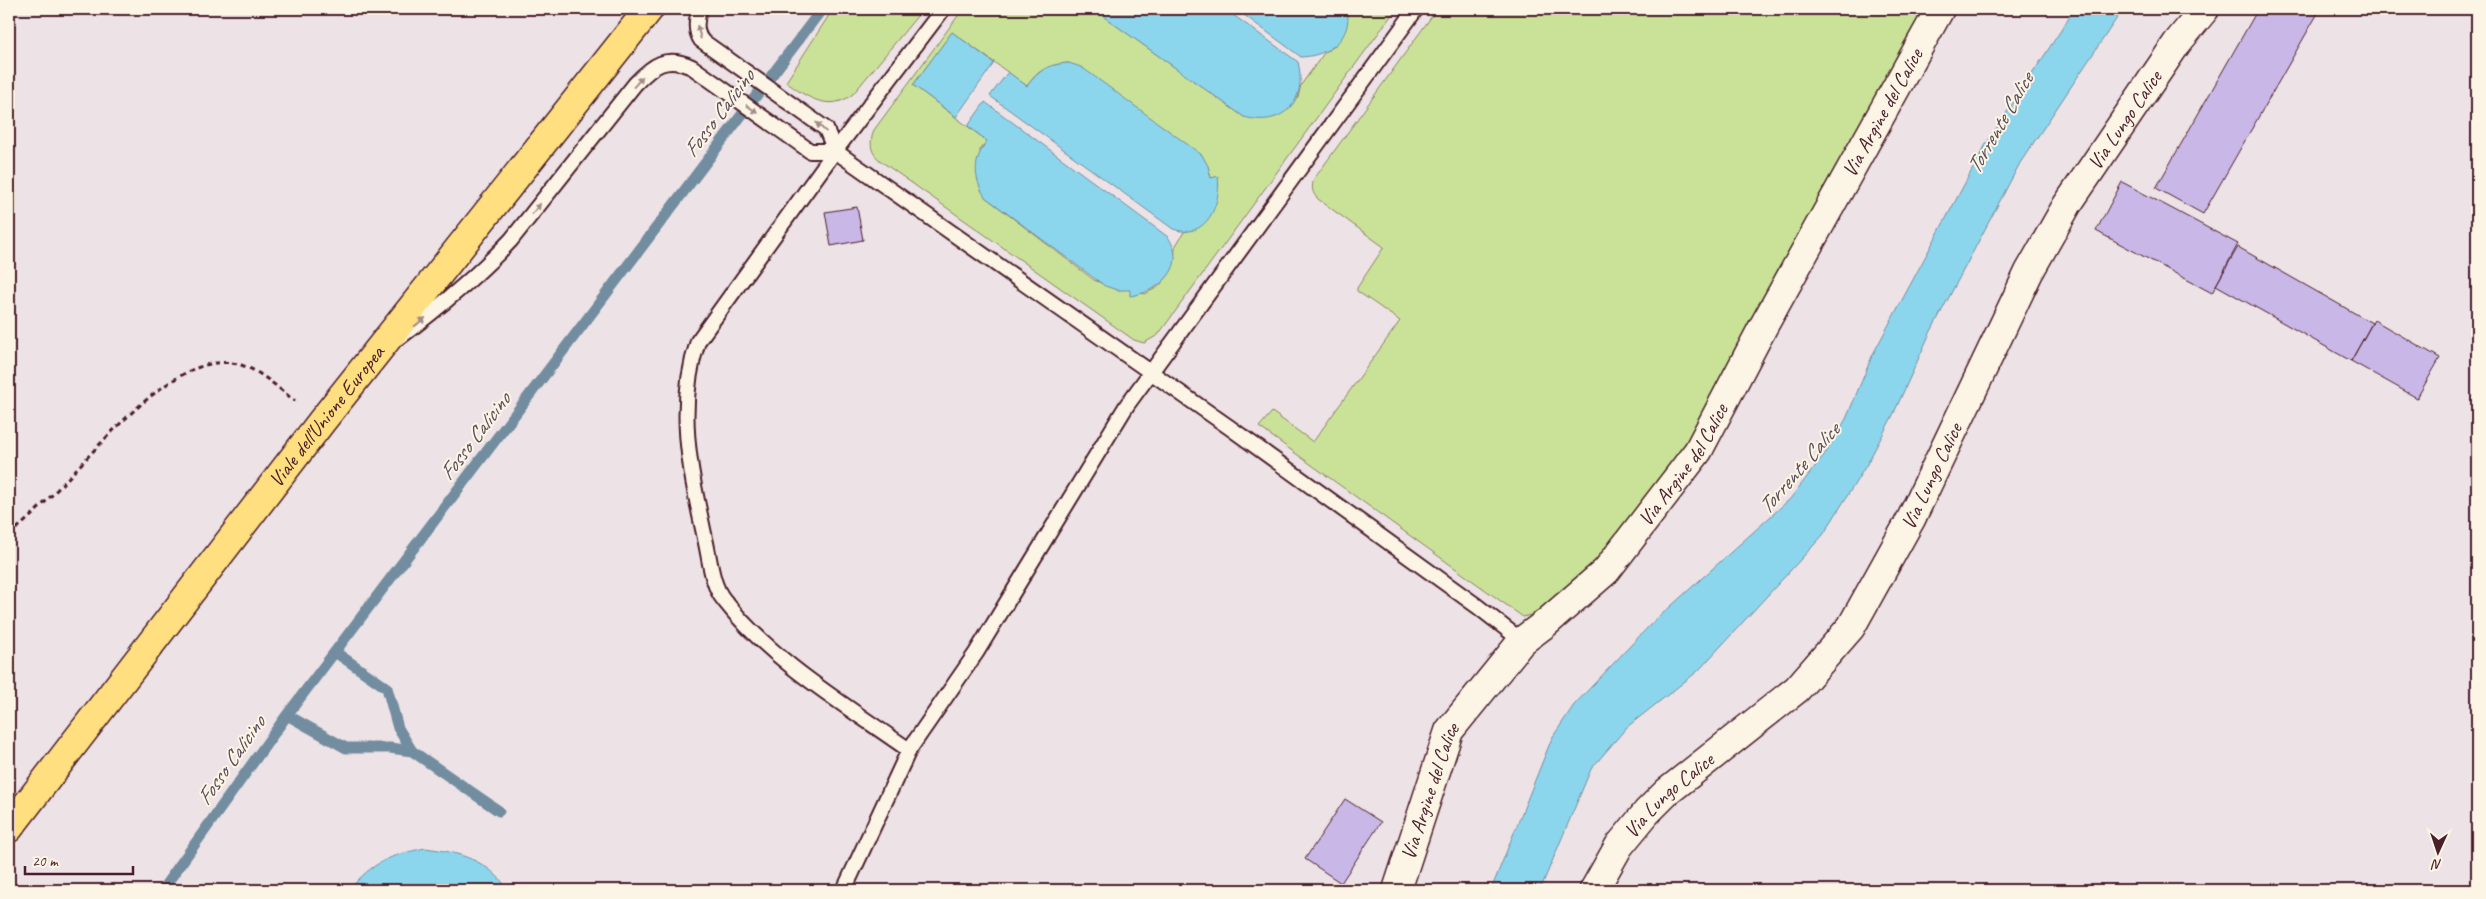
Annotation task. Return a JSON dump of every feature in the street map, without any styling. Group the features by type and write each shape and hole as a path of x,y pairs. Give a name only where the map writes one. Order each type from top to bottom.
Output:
{"main road":[{"name":"Viale dell'Unione Europea","path":"9,828 368,362 649,9"}],"street":[{"name":"Via Argine del Calice","path":"1397,890 1449,731 1522,641 1546,624 1606,571 1698,451 1772,310 1940,9"},
{"name":"Via Lungo Calice","path":"1594,890 1620,846 1647,812 1668,792 1797,689 1851,627 1912,519 2029,272 2067,205 2177,43 2205,9"}],"lane":[{"path":"700,9 697,34 714,50 826,129 835,151 1151,372 1350,514 1522,641"},
{"path":"909,750 820,687 774,651 748,627 722,598 714,578 687,450 686,401 698,341 835,151 943,9"},
{"path":"844,890 909,750 976,653 1122,413 1416,9"},
{"path":"368,362 456,294 489,264 646,72 658,64 671,61 681,62 698,70 810,151 835,151"}],"path":[{"path":"9,534 51,498 140,404 176,378 195,368 212,363 242,365 258,374 322,421"}],"green space":[{"path":"833,9 923,9 853,94 844,100 827,103 802,93 786,82"},
{"path":"963,9 1093,9 1244,117 1298,97 1301,85 1324,53 1335,46 1347,9 1396,9 1158,335 1144,343 1134,340 882,162 875,155 872,148 871,140 874,130","holes":["952,32 1027,86 1035,76 1050,66 1069,63 1208,166 1211,178 1218,177 1198,228 1184,232 1175,247 1174,262 1168,276 1158,287 1145,294 1130,289 1117,290 1094,280 985,197 980,150 987,141 913,85"]},
{"path":"1437,9 1925,9 1913,28 1836,181 1668,482 1568,593 1545,611 1523,617 1259,427 1272,412 1313,442 1400,321 1357,291 1357,288 1384,247 1318,199 1313,192 1313,185 1314,179"}],"water":[{"path":"1093,9 1225,9 1298,62 1300,76 1296,99 1281,115 1270,119 1244,117"},
{"path":"1236,9 1347,9 1348,20 1342,37 1336,44 1320,53 1301,57"},
{"path":"2075,9 2123,9 2020,163 1930,333 1893,415 1867,464 1823,535 1698,671 1627,727 1591,769 1540,890 1491,890 1552,738 1574,705 1651,624 1790,499 1827,451 1846,419 1873,354 1986,144"},
{"path":"952,32 994,63 956,117 913,85"},
{"path":"1069,63 1081,67 1202,155 1208,166 1211,178 1218,176 1219,187 1214,208 1203,225 1195,230 1173,229 990,96 1008,72 1027,86 1036,76 1050,66"},
{"path":"985,102 1168,237 1174,248 1175,258 1173,268 1168,276 1151,289 1141,294 1130,296 1130,290 1117,290 1105,286 985,197 978,182 976,169 979,155 987,141 968,126"},
{"path":"425,848 449,852 472,859 492,871 508,890 349,890 366,872 383,861"}],"building":[{"path":"2258,9 2311,9 2318,13 2203,214 2156,188"},
{"path":"2122,182 2238,244 2212,293 2096,231"},
{"path":"857,207 863,240 831,246 825,212"},
{"path":"2238,247 2372,323 2351,361 2216,285"},
{"path":"2374,320 2440,358 2417,398 2351,361"},
{"path":"1345,799 1381,822 1341,883 1305,859"}],"waterway":[{"name":"Fosso Calicino","path":"162,890 287,715 822,9"},
{"path":"335,652 387,688 398,728 412,751"},
{"path":"287,715 346,748 390,748 412,751 499,811"}],"water label":[{"name":"Torrente Calice","path":"1999,123"},
{"name":"Torrente Calice","path":"1798,468"}]}
